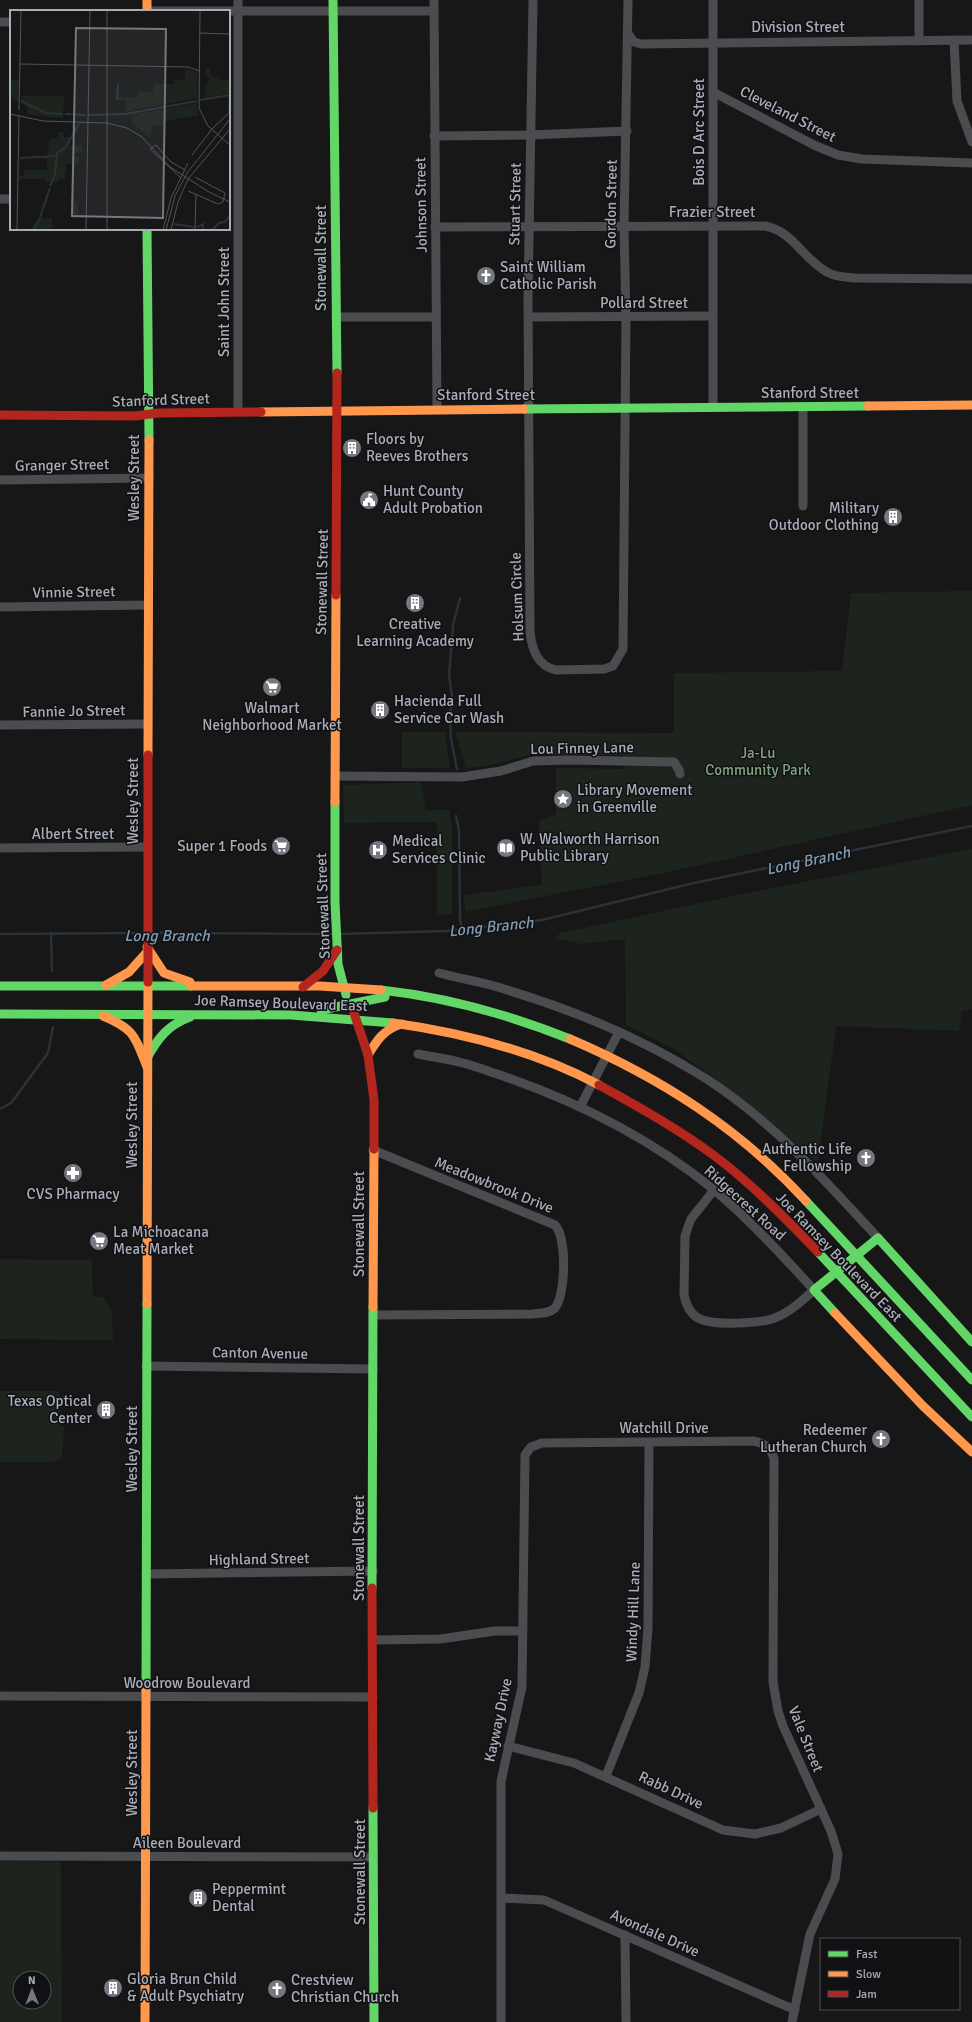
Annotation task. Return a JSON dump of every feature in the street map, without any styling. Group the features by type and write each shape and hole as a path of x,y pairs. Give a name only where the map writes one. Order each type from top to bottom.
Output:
{"main road":[{"name":"Stonewall Street","path":"333,0 337,410 335,776 336,947 344,987 368,1055 374,1100 374,2022"},
{"name":"Wesley Street","path":"145,2022 149,478 147,230"},
{"name":"Stanford Street","path":"0,415 112,416 337,410 972,405"},
{"path":"302,987 319,975 330,962 336,947"},
{"path":"102,986 120,980 135,967 147,948 164,972 174,977 206,986"},
{"name":"Joe Ramsey Boulevard East","path":"0,986 344,987 404,993 505,1016 607,1054 661,1083 687,1100 759,1155 787,1180 972,1380"},
{"path":"303,1015 350,1003 404,993"},
{"name":"Joe Ramsey Boulevard East","path":"0,1014 303,1015 356,1018 402,1024 470,1037 520,1052 567,1069 681,1133 726,1164 760,1195 837,1272 935,1380 972,1417"},
{"path":"100,1014 122,1024 134,1035 147,1062"},
{"path":"147,1062 160,1036 172,1024 200,1014"},
{"path":"368,1055 383,1033 390,1027 402,1024"},
{"path":"814,1290 878,1238 972,1342"},
{"name":"Ridgecrest Road","path":"814,1290 923,1406 972,1452"}],"street":[{"name":"Saint John Street","path":"238,0 238,412"},
{"name":"Johnson Street","path":"434,0 437,409"},
{"name":"Stuart Street","path":"529,408 529,227 533,0"},
{"name":"Gordon Street","path":"625,408 626,318 624,226 627,49 629,35 628,0"},
{"name":"Bois D Arc Street","path":"713,0 713,407"},
{"path":"919,0 919,41"},
{"path":"230,10 434,11"},
{"name":"Division Street","path":"629,35 634,42 641,44 972,40"},
{"path":"954,40 957,101 972,142"},
{"name":"Cleveland Street","path":"713,92 814,145 838,155 862,159 972,163"},
{"path":"434,136 530,135 626,131"},
{"name":"Frazier Street","path":"435,227 765,226 774,228 784,233 820,268 837,276 854,278 972,279"},
{"name":"Pollard Street","path":"529,317 626,318 712,316"},
{"path":"336,317 436,317"},
{"path":"803,407 803,506"},
{"name":"Holsum Circle","path":"529,408 530,632 532,648 537,657 548,668 556,670 604,669 613,666 623,649 625,408"},
{"name":"Granger Street","path":"0,480 149,478"},
{"name":"Vinnie Street","path":"0,607 148,605"},
{"name":"Fannie Jo Street","path":"0,725 148,724"},
{"name":"Lou Finney Lane","path":"335,776 462,777 501,771 526,762 568,760 674,762 680,774"},
{"name":"Albert Street","path":"0,848 147,847"},
{"path":"439,974 505,989 582,1016 619,1032 706,1079 736,1100 803,1159 878,1238"},
{"path":"580,1107 619,1032"},
{"name":"Ridgecrest Road","path":"418,1054 463,1063 526,1084 580,1107 646,1144 694,1174 714,1190 764,1236 814,1290"},
{"name":"Meadowbrook Drive","path":"373,1315 532,1314 549,1312 555,1308 563,1276 562,1238 559,1229 555,1225 374,1150"},
{"path":"714,1190 692,1219 685,1236 684,1295 685,1302 694,1315 707,1321 740,1322 770,1319 793,1307 814,1290"},
{"name":"Canton Avenue","path":"146,1366 373,1369"},
{"name":"Watchill Drive","path":"551,1443 753,1441 762,1442 773,1453"},
{"name":"Windy Hill Lane","path":"606,1776 634,1706 645,1667 648,1628 649,1442"},
{"name":"Kayway Drive","path":"501,2022 501,1781 521,1694 524,1460 525,1454 531,1447 542,1443 551,1443"},
{"name":"Vale Street","path":"773,1453 774,1682 778,1711 783,1726 821,1809 836,1846 837,1866 835,1879 810,1934 792,2022"},
{"name":"Highland Street","path":"146,1574 373,1571"},
{"path":"373,1640 440,1639 495,1631 523,1631"},
{"name":"Woodrow Boulevard","path":"0,1696 373,1697"},
{"name":"Rabb Drive","path":"508,1746 574,1763 606,1776 723,1830 755,1834 781,1828 821,1809"},
{"name":"Aileen Boulevard","path":"0,1856 374,1857"},
{"name":"Avondale Drive","path":"501,1898 544,1900 795,2010"},
{"path":"625,1935 626,2022"}],"green space":[{"name":"Ja-Lu Community Park","path":"972,591 972,805 664,873 465,912 464,895 542,885 539,821 556,814 556,768 625,769 622,755 531,755 486,766 466,768 455,732 674,733 674,673 842,671 851,593"},
{"path":"402,732 445,732 450,768 402,768"},
{"path":"421,782 426,810 449,810 452,826 452,914 437,915 437,822 344,823 343,788 345,785"},
{"path":"972,849 972,1009 962,1011 959,1031 836,1026 818,1163 716,1079 674,1049 626,1025 625,939 581,944 554,938 561,933 737,895"},
{"path":"0,1259 92,1260 93,1297 103,1297 112,1311 113,1340 0,1339"},
{"path":"0,1391 59,1391 60,1426 64,1427 62,1457 54,1462 0,1462"},
{"path":"0,1861 61,1862 62,2022 0,2022"}],"waterway":[{"path":"457,769 451,739 450,717 452,697 449,675 453,625 460,598"},
{"path":"456,816 459,830 460,918 462,930"},
{"name":"Long Branch","path":"340,934 448,931 542,920 694,883 972,826"},
{"path":"51,933 52,971"},
{"name":"Long Branch","path":"0,934 143,933"},
{"name":"Long Branch","path":"152,933 333,934"},
{"path":"0,1109 11,1103 48,1053 53,1027"}],"traffic: fast":[{"path":"333,0 337,373"},
{"path":"147,230 149,440"},
{"path":"524,409 868,406"},
{"path":"335,802 335,902 338,964 346,995"},
{"path":"0,986 191,986"},
{"path":"381,990 454,1002 524,1022 570,1039"},
{"path":"321,1010 385,997"},
{"path":"0,1014 291,1015 393,1023"},
{"path":"147,1058 155,1044 164,1033 182,1020 190,1017"},
{"path":"806,1201 972,1380"},
{"path":"835,1313 814,1290 878,1238 972,1342"},
{"path":"818,1252 972,1417"},
{"path":"146,1691 147,1304"},
{"path":"372,1588 373,1307"},
{"path":"373,1808 374,2022"}],"traffic: slow":[{"path":"147,0 147,10"},
{"path":"868,406 972,405"},
{"path":"261,412 524,409"},
{"path":"148,755 149,440"},
{"path":"335,802 336,595"},
{"path":"147,947 164,973 190,982"},
{"path":"106,985 129,972 147,952"},
{"path":"147,1304 148,982"},
{"path":"191,986 320,986 381,990"},
{"path":"103,1016 122,1025 128,1030 140,1048 147,1067"},
{"path":"393,1023 447,1032 499,1045 550,1062 599,1085"},
{"path":"368,1055 386,1032 402,1024"},
{"path":"570,1039 636,1070 697,1107 754,1150 806,1201"},
{"path":"373,1307 374,1149"},
{"path":"835,1313 923,1406 972,1452"},
{"path":"145,2022 146,1691"}],"traffic: jam":[{"path":"336,595 337,373"},
{"path":"0,415 135,416 158,413 261,412"},
{"path":"148,755 148,982"},
{"path":"303,987 323,971 337,950"},
{"path":"354,1013 368,1055 374,1100 374,1149"},
{"path":"599,1085 674,1128 716,1157 756,1191 818,1252"},
{"path":"372,1588 373,1808"}],"place":[{"name":"Saint William Catholic Parish","path":"486,276"},
{"name":"Floors by Reeves Brothers","path":"352,448"},
{"name":"Hunt County Adult Probation","path":"369,500"},
{"name":"Military Outdoor Clothing","path":"893,517"},
{"name":"Creative Learning Academy","path":"415,603"},
{"name":"Walmart Neighborhood Market","path":"272,687"},
{"name":"Hacienda Full Service Car Wash","path":"380,710"},
{"name":"Library Movement in Greenville","path":"563,799"},
{"name":"Super 1 Foods","path":"281,846"},
{"name":"W. Walworth Harrison Public Library","path":"506,848"},
{"name":"Medical Services Clinic","path":"378,850"},
{"name":"Authentic Life Fellowship","path":"866,1158"},
{"name":"CVS Pharmacy","path":"73,1173"},
{"name":"La Michoacana Meat Market","path":"99,1241"},
{"name":"Texas Optical Center","path":"106,1410"},
{"name":"Redeemer Lutheran Church","path":"881,1439"},
{"name":"Peppermint Dental","path":"198,1898"},
{"name":"Gloria Brun Child & Adult Psychiatry","path":"113,1988"},
{"name":"Crestview Christian Church","path":"277,1989"}]}
